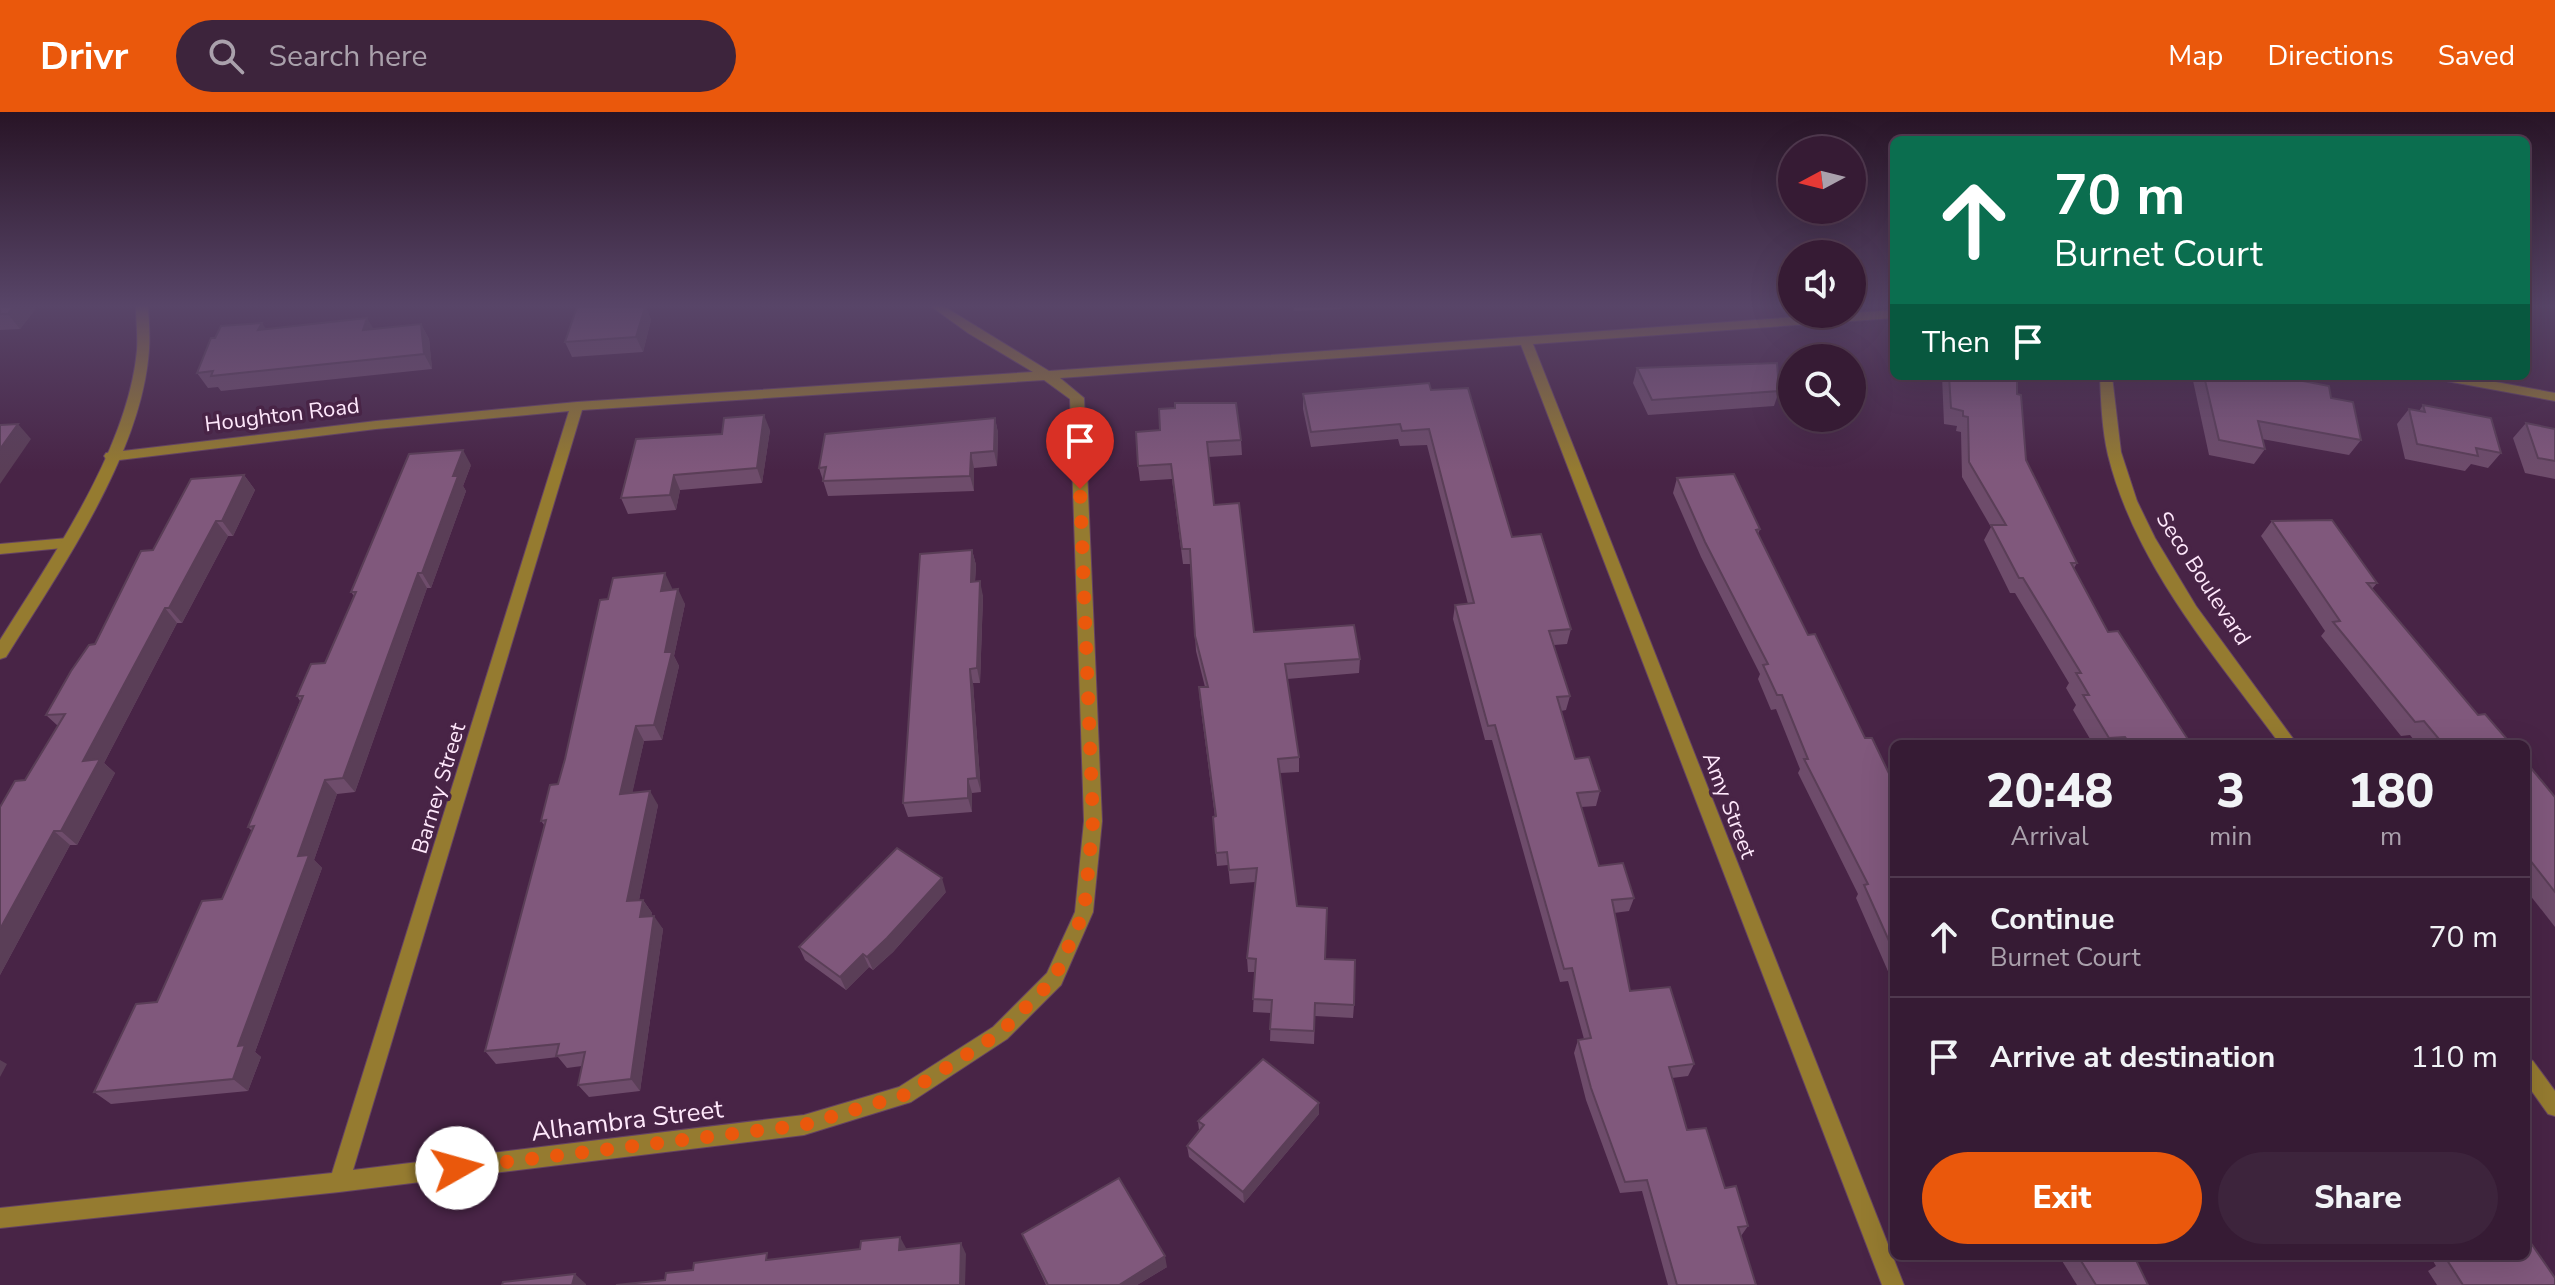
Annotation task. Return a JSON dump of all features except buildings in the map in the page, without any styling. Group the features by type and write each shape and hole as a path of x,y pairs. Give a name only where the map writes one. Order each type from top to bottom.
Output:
{"street":[{"path":"0,653 68,543 111,456 131,406 142,362"},
{"path":"1027,362 1052,375"},
{"name":"Houghton Road","path":"111,456 376,425 577,406 1237,362"},
{"name":"Amy Street","path":"1534,362 1893,1285"},
{"name":"Alhambra Street","path":"0,1218 339,1182 804,1125 904,1095 1000,1033 1054,979 1084,912 1093,821 1077,398 1052,375"},
{"name":"Seco Boulevard","path":"2106,380 2116,459 2134,513 2203,627 2286,740"},
{"path":"2463,380 2555,397"},
{"name":"Barney Street","path":"339,1182 577,406"},
{"path":"0,549 68,543"},
{"path":"2530,1073 2555,1107"}],"route":[{"path":"457,1168 804,1125 904,1095 1000,1033 1054,979 1084,912 1093,821 1080,489"}]}
